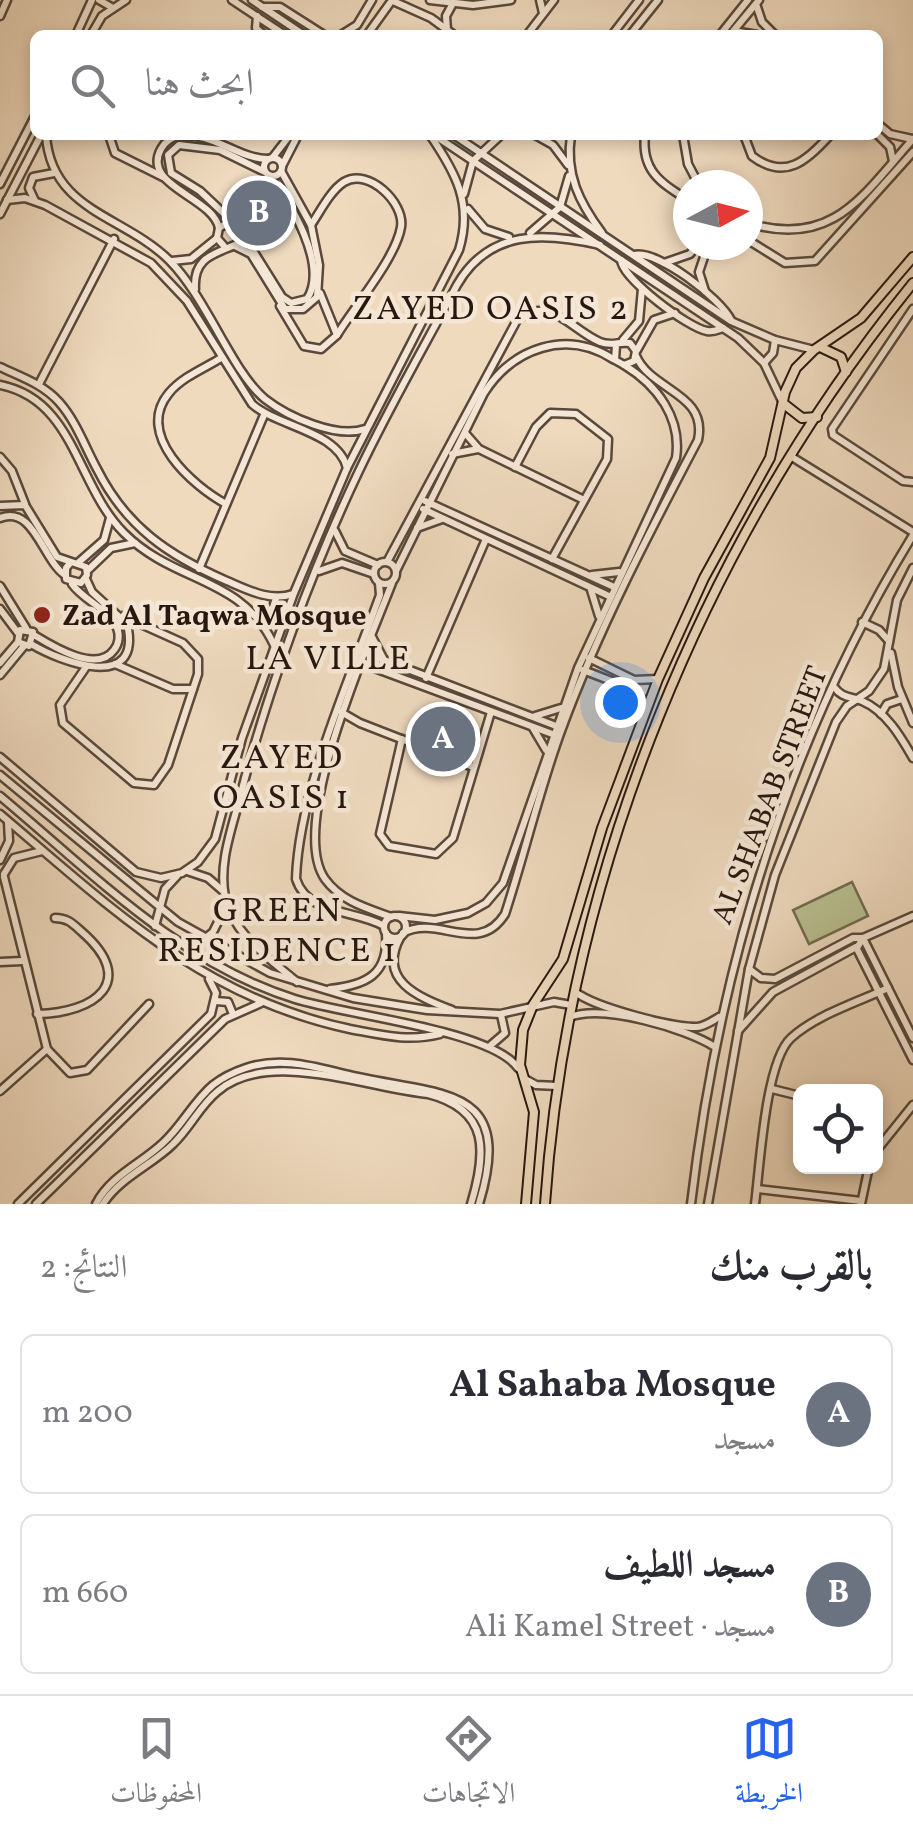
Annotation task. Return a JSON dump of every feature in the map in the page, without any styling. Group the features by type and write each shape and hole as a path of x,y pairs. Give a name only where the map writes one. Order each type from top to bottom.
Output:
{"main road":[{"path":"526,1204 534,1112 522,1076 521,1041 533,1004 563,959 602,828 658,678 704,578 770,458 790,380 816,349 862,318 913,257"},
{"path":"545,1204 557,1086 574,991 608,867 661,714 726,575 792,457 846,372 913,282"},
{"path":"816,349 834,351 846,372"},
{"path":"784,404 802,418 817,417"},
{"path":"704,578 715,572 726,575"},
{"path":"602,828 609,834 619,833"},
{"path":"593,857 604,857 608,867"}],"street":[{"path":"0,16 4,0"},
{"path":"95,30 113,8 126,0"},
{"path":"232,0 278,30"},
{"path":"252,0 296,30"},
{"path":"350,30 375,0 392,1 431,18 447,30"},
{"path":"430,0 453,4 510,0"},
{"path":"540,0 542,15"},
{"path":"531,30 554,0"},
{"path":"616,30 639,0"},
{"path":"633,30 658,0"},
{"path":"79,30 95,1 113,8"},
{"path":"372,30 392,1"},
{"path":"734,30 754,1"},
{"path":"725,30 754,1"},
{"path":"754,1 762,22 770,30"},
{"path":"450,30 446,16 453,4"},
{"path":"262,7 280,7 316,30"},
{"path":"257,16 258,30"},
{"path":"0,184 30,126"},
{"path":"763,228 774,231 823,225 851,208 913,139 890,134 883,128"},
{"path":"0,214 41,140"},
{"path":"45,140 54,173 73,199 140,237 169,260 196,290 252,384 273,404 339,432 366,428"},
{"path":"111,140 115,153 213,212 218,238 224,246"},
{"path":"162,178 158,156 169,140"},
{"path":"178,140 179,145"},
{"path":"222,140 270,158 281,169 311,225 317,287"},
{"path":"267,174 270,158 286,140"},
{"path":"267,174 281,169 296,140"},
{"path":"434,140 464,199 485,229 600,245"},
{"path":"440,140 723,328 764,363 784,404"},
{"path":"462,140 731,321 775,340 816,349"},
{"path":"0,757 136,872 152,877 188,871 214,839 259,689 294,593 366,428 447,280 464,235 464,199 473,161 495,140"},
{"path":"544,140 553,145 569,168 582,204 606,238"},
{"path":"297,982 250,941 224,892 227,846 271,693 334,527 457,285 475,259 520,236 560,207 569,168 570,140"},
{"path":"645,140 648,169 660,184 673,191"},
{"path":"684,140 691,170"},
{"path":"746,140 752,156 779,169 802,164 825,140"},
{"path":"883,140 894,160"},
{"path":"311,225 340,185 352,178 366,181 393,199 401,216 398,238 336,334 320,349 304,346 236,224 200,191 171,173 168,154 179,145 220,150 267,174 297,216 317,287 336,334"},
{"path":"763,250 785,263 805,265 834,243 913,152"},
{"path":"34,200 29,188 33,177 54,173"},
{"path":"162,178 171,173"},
{"path":"7,200 34,200 151,262 176,287 264,414 332,445 347,468"},
{"path":"219,228 227,223 236,224"},
{"path":"823,225 833,231 834,243"},
{"path":"770,254 767,241 774,231"},
{"path":"235,246 242,233"},
{"path":"169,260 191,260 218,238"},
{"path":"39,385 114,239"},
{"path":"196,290 198,267 224,246 235,246 251,254 280,299 302,302 317,287"},
{"path":"632,255 644,253 664,263 720,303 731,321"},
{"path":"621,259 626,276 641,288 702,329 723,328"},
{"path":"664,263 675,260"},
{"path":"703,260 699,272 705,292"},
{"path":"447,280 457,285"},
{"path":"615,360 618,344 640,321 641,288"},
{"path":"913,308 832,429 833,436 904,481 913,482"},
{"path":"334,527 345,552 378,565 388,562 517,320 539,309 552,311 600,342 630,343 646,371 683,398 700,421 694,449 616,588 546,750 510,869 493,896 458,916 422,920 350,902 335,891 314,856 314,816 336,723"},
{"path":"624,365 636,354 654,320 677,312"},
{"path":"573,344 578,328"},
{"path":"214,345 225,338"},
{"path":"764,363 773,354 775,340"},
{"path":"362,652 372,637 416,529 422,504 437,485 455,440 464,432 493,380 516,358 540,347 573,344 615,360 657,392 667,408 678,445 668,481 620,572 616,588"},
{"path":"501,348 516,358"},
{"path":"222,358 167,395 158,420 162,437 179,467 204,492 226,504"},
{"path":"0,367 39,385 71,417 98,473 140,531 199,569 276,598 294,593"},
{"path":"0,385 22,392 51,412 110,517 136,543 168,566 240,599 260,618 274,646"},
{"path":"667,408 683,398"},
{"path":"515,466 542,419 559,411 576,414 604,433 610,446 552,559"},
{"path":"199,569 264,414"},
{"path":"374,416 385,422"},
{"path":"464,432 479,449 584,500"},
{"path":"678,445 694,449"},
{"path":"452,454 479,449"},
{"path":"0,457 12,471 28,518 54,567 116,615 189,646 199,667 164,774 154,786 140,787 60,718 60,705 86,667"},
{"path":"792,457 913,533"},
{"path":"87,479 98,473"},
{"path":"437,485 444,514 486,539 612,598"},
{"path":"0,506 26,504"},
{"path":"422,504 616,588"},
{"path":"0,518 12,514 28,518 57,557 75,562 86,575 92,592 116,615 129,642 108,663 86,667 25,640 0,609"},
{"path":"416,529 444,514"},
{"path":"65,575 104,540 110,517"},
{"name":"AL SHABAB STREET","path":"691,1204 720,1017 757,876 862,622 913,533"},
{"path":"426,678 486,539"},
{"path":"72,584 111,548 136,543"},
{"path":"520,554 524,546"},
{"path":"318,572 342,562 374,574 380,595 336,723 296,878 299,889 316,904 385,930 402,934 422,927 464,935 494,928 508,905 562,708 582,669"},
{"path":"388,562 396,571"},
{"path":"374,574 378,565"},
{"name":"AL SHABAB STREET","path":"708,1204 736,1033 773,883 836,722 884,670 897,600 913,568"},
{"path":"588,575 620,572"},
{"path":"379,583 392,582"},
{"path":"587,585 599,617"},
{"path":"0,586 27,629 25,640 0,675"},
{"path":"260,618 271,614 276,598"},
{"path":"587,656 599,617 612,598"},
{"path":"108,663 119,636 116,615"},
{"path":"862,622 880,630 890,644 902,699 913,723"},
{"path":"372,637 384,661"},
{"path":"25,640 108,663 173,689 193,689"},
{"path":"0,663 25,640"},
{"path":"362,652 426,678 491,712 532,727 557,731"},
{"path":"587,656 634,680 658,678"},
{"path":"358,662 531,717 557,731"},
{"path":"582,669 632,689 648,706"},
{"path":"833,686 843,697 860,700 881,714 913,758"},
{"path":"259,689 271,693"},
{"path":"881,714 887,704 902,699"},
{"path":"531,717 562,708"},
{"path":"340,711 360,724 473,767"},
{"path":"402,740 380,834 389,846 429,854 449,845 491,712"},
{"path":"336,723 360,724"},
{"path":"532,727 546,750"},
{"path":"0,774 160,908 204,939 297,982 462,1014 500,1014 533,1004 571,1006"},
{"path":"0,796 155,926 238,977 292,998 492,1046 536,1085 557,1086"},
{"path":"12,807 4,817 2,894 47,1050 70,1073 82,1074 149,1004"},
{"path":"4,817 157,945 208,978 260,1002 397,1038 442,1033"},
{"path":"2,872 13,859 43,851"},
{"path":"6,852 13,859"},
{"path":"764,855 780,862"},
{"path":"299,857 314,856"},
{"path":"188,871 208,878 224,892"},
{"path":"128,882 136,872"},
{"path":"155,926 165,890 178,875"},
{"path":"757,876 773,883"},
{"path":"97,894 106,884"},
{"path":"326,906 335,891"},
{"path":"493,896 508,905"},
{"path":"190,950 220,924 226,902"},
{"path":"323,989 356,986 374,977 384,960 385,930 395,916"},
{"path":"395,916 406,926 393,962 399,981 414,995 462,1014"},
{"path":"458,916 464,935"},
{"path":"736,1033 773,992 858,950 864,940 913,916"},
{"path":"38,1014 66,1012 93,1002 102,994 110,972 103,950 68,920 55,918"},
{"path":"749,969 760,978 775,978 853,938 864,940"},
{"path":"864,940 913,1038"},
{"path":"858,950 913,1060"},
{"path":"0,962 22,961"},
{"path":"18,1204 206,1020 216,1001 208,978"},
{"path":"755,1204 780,1054 792,1037 888,988"},
{"path":"574,991 590,1002 677,1024 701,1026 720,1017"},
{"path":"216,1001 228,1002 233,1014"},
{"path":"36,1204 233,1014 260,1002"},
{"path":"569,1017 598,1010 699,1038 715,1047"},
{"path":"492,1046 506,1033 500,1014"},
{"path":"0,1090 47,1050"},
{"path":"99,1204 176,1141 201,1104 231,1078 294,1070 428,1094 461,1110 484,1139 490,1164 479,1204"},
{"path":"772,1089 793,1094"},
{"path":"883,1133 913,1106"},
{"path":"111,1112 120,1122"},
{"path":"471,1204 482,1173 484,1139"},
{"path":"698,1150 716,1151"},
{"path":"695,1174 712,1174"},
{"path":"757,1189 861,1202 867,1174"}],"green space":[{"path":"852,882 868,916 809,944 793,910"}],"place":[{"name":"مسجد اللطيف","path":"259,213"},
{"name":"Zad Al Taqwa Mosque","path":"42,615"},
{"name":"Al Sahaba Mosque","path":"443,739"}],"district":[{"name":"ZAYED OASIS 2","path":"491,307"},
{"name":"LA VILLE","path":"329,657"},
{"name":"ZAYED OASIS 1","path":"282,776"},
{"name":"GREEN RESIDENCE 1","path":"278,929"}]}
